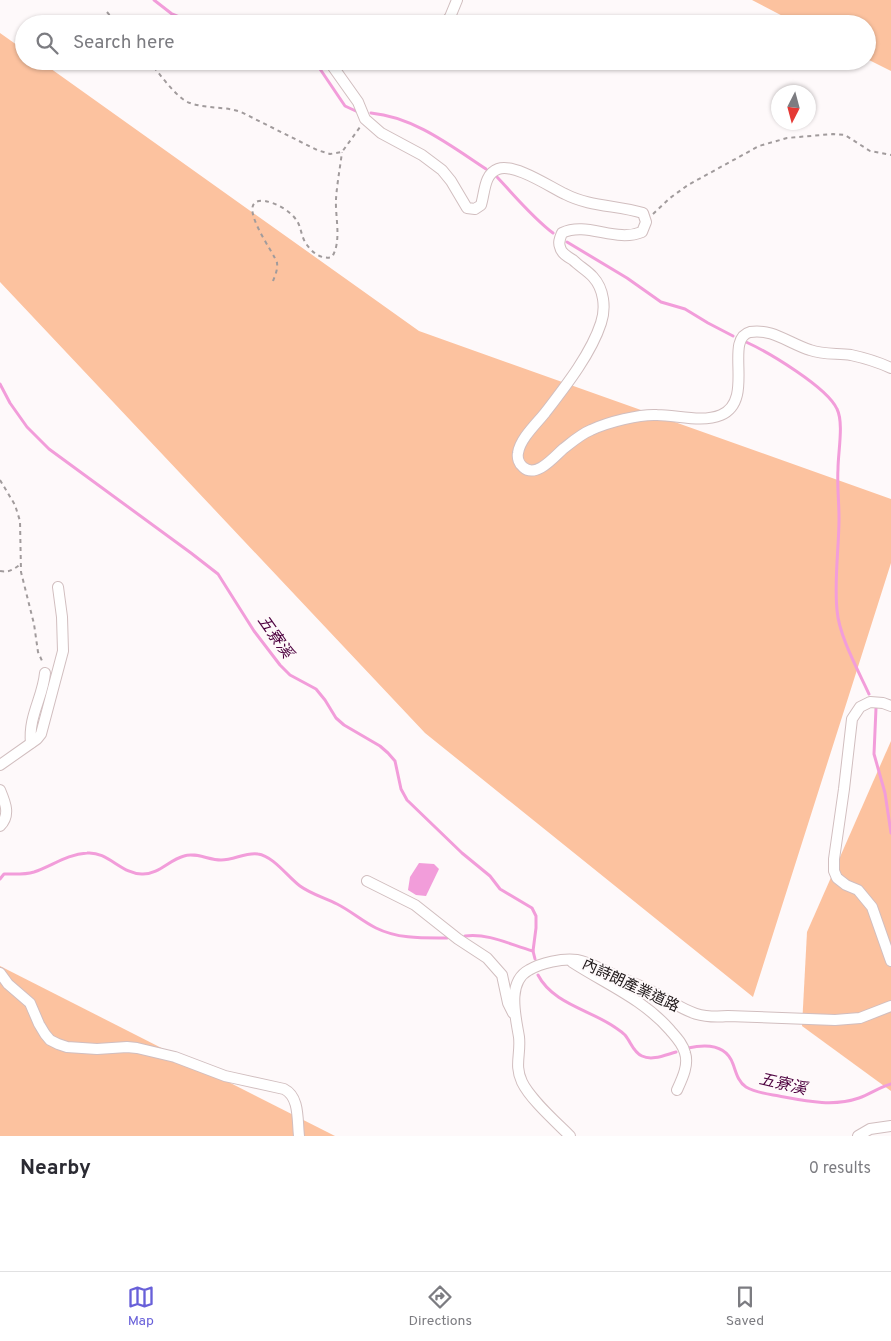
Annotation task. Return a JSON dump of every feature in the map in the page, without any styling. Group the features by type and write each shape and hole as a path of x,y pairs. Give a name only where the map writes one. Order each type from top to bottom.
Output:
{"lane":[{"path":"451,15 457,0"},
{"path":"334,70 358,102 365,119 381,133 422,156 442,170 467,208 475,209 481,205 485,184 490,174 500,168 526,174 568,196 596,205 643,213 646,222 642,232 632,236 617,236 588,230 570,229 562,233 558,242 560,249 593,276 601,290 604,306 602,321 596,338 584,358 523,442 518,454 519,462 524,468 532,471 542,467 575,439 592,430 640,416 657,415 704,418 722,414 732,406 738,394 738,345 742,336 747,333 770,332 812,351 851,355 873,360 891,368"},
{"path":"0,765 37,739 41,734 63,651 62,617 57,593 58,587"},
{"path":"31,743 30,733 33,716 44,682 44,673"},
{"path":"891,706 883,702 870,702 860,708 852,719 834,871 837,878 846,885 858,890 872,907 891,961"},
{"path":"0,790 7,810 0,826"},
{"path":"367,881 415,905 458,939 487,958 502,975 508,1003 514,1016"},
{"path":"569,960 650,1010 675,1035 686,1054 686,1064 677,1090"},
{"name":"內詩朗產業道路","path":"570,1136 523,1084 517,1063 519,1038 514,1016 517,985 523,974 540,965 569,960 591,964 658,994 687,1011 711,1018 728,1016 836,1020 860,1018 891,1006"},
{"path":"0,973 8,984 30,1003 45,1034 50,1040 58,1044 74,1048 97,1049 127,1046 175,1056 225,1076 284,1088 290,1092 295,1100 299,1136"},
{"path":"858,1136 870,1129 891,1126"}],"path":[{"path":"157,70 181,98 188,103 229,108 317,150 330,154 342,152"},
{"path":"273,281 277,270 277,263 262,239 254,221 252,210 255,204 260,201 268,202 284,209 296,218 304,242 319,257 326,259 332,257 336,251 337,241 336,198 342,152 365,119"},
{"path":"646,222 664,203 688,185 759,146 787,138 845,134 870,151 891,155"},
{"path":"0,480 15,505 20,521 21,572 44,673"},
{"path":"0,570 6,572 21,564"}],"shaded area":[{"path":"752,0 891,0 891,71 876,64 876,15 781,15"},
{"path":"0,33 15,44 15,70 53,70 419,331 891,499 891,563 753,997 425,733 0,282"},
{"path":"891,741 891,1091 802,1026 807,932"},
{"path":"419,863 434,864 439,869 426,896 416,895 408,890 410,877"},
{"path":"0,966 335,1136 0,1136"}],"waterway":[{"path":"154,0 174,15"},
{"path":"321,70 345,106 358,112"},
{"path":"371,113 402,120 417,126 446,142 486,169"},
{"path":"497,177 553,233"},
{"path":"567,242 627,278 661,302 685,309 733,336"},
{"path":"746,342 782,362 810,381 831,400 837,409 840,422 836,587 838,620 845,642 869,694"},
{"name":"五寮溪","path":"0,384 10,403 27,427 49,449 218,574 254,631 280,665 290,675 316,689 336,718 344,725 380,746 388,753 395,761 401,789 407,800 462,853 490,876 500,889 532,908 536,916 533,951 535,959"},
{"path":"876,708 874,754 885,793 891,833"},
{"path":"0,879 4,874 34,872 66,858 87,853 95,853 128,871 143,874 154,872 188,855 221,860 258,854 275,863 304,889 342,907 384,932 420,938 447,938"},
{"path":"465,936 483,936 533,951"},
{"name":"五寮溪","path":"538,975 545,985 563,1000 606,1022 625,1035 636,1052 642,1056 654,1058 676,1052"},
{"name":"五寮溪","path":"688,1048 708,1046 720,1049 730,1057 739,1080 746,1087 762,1093 799,1100 829,1103 849,1101 891,1084"}]}
